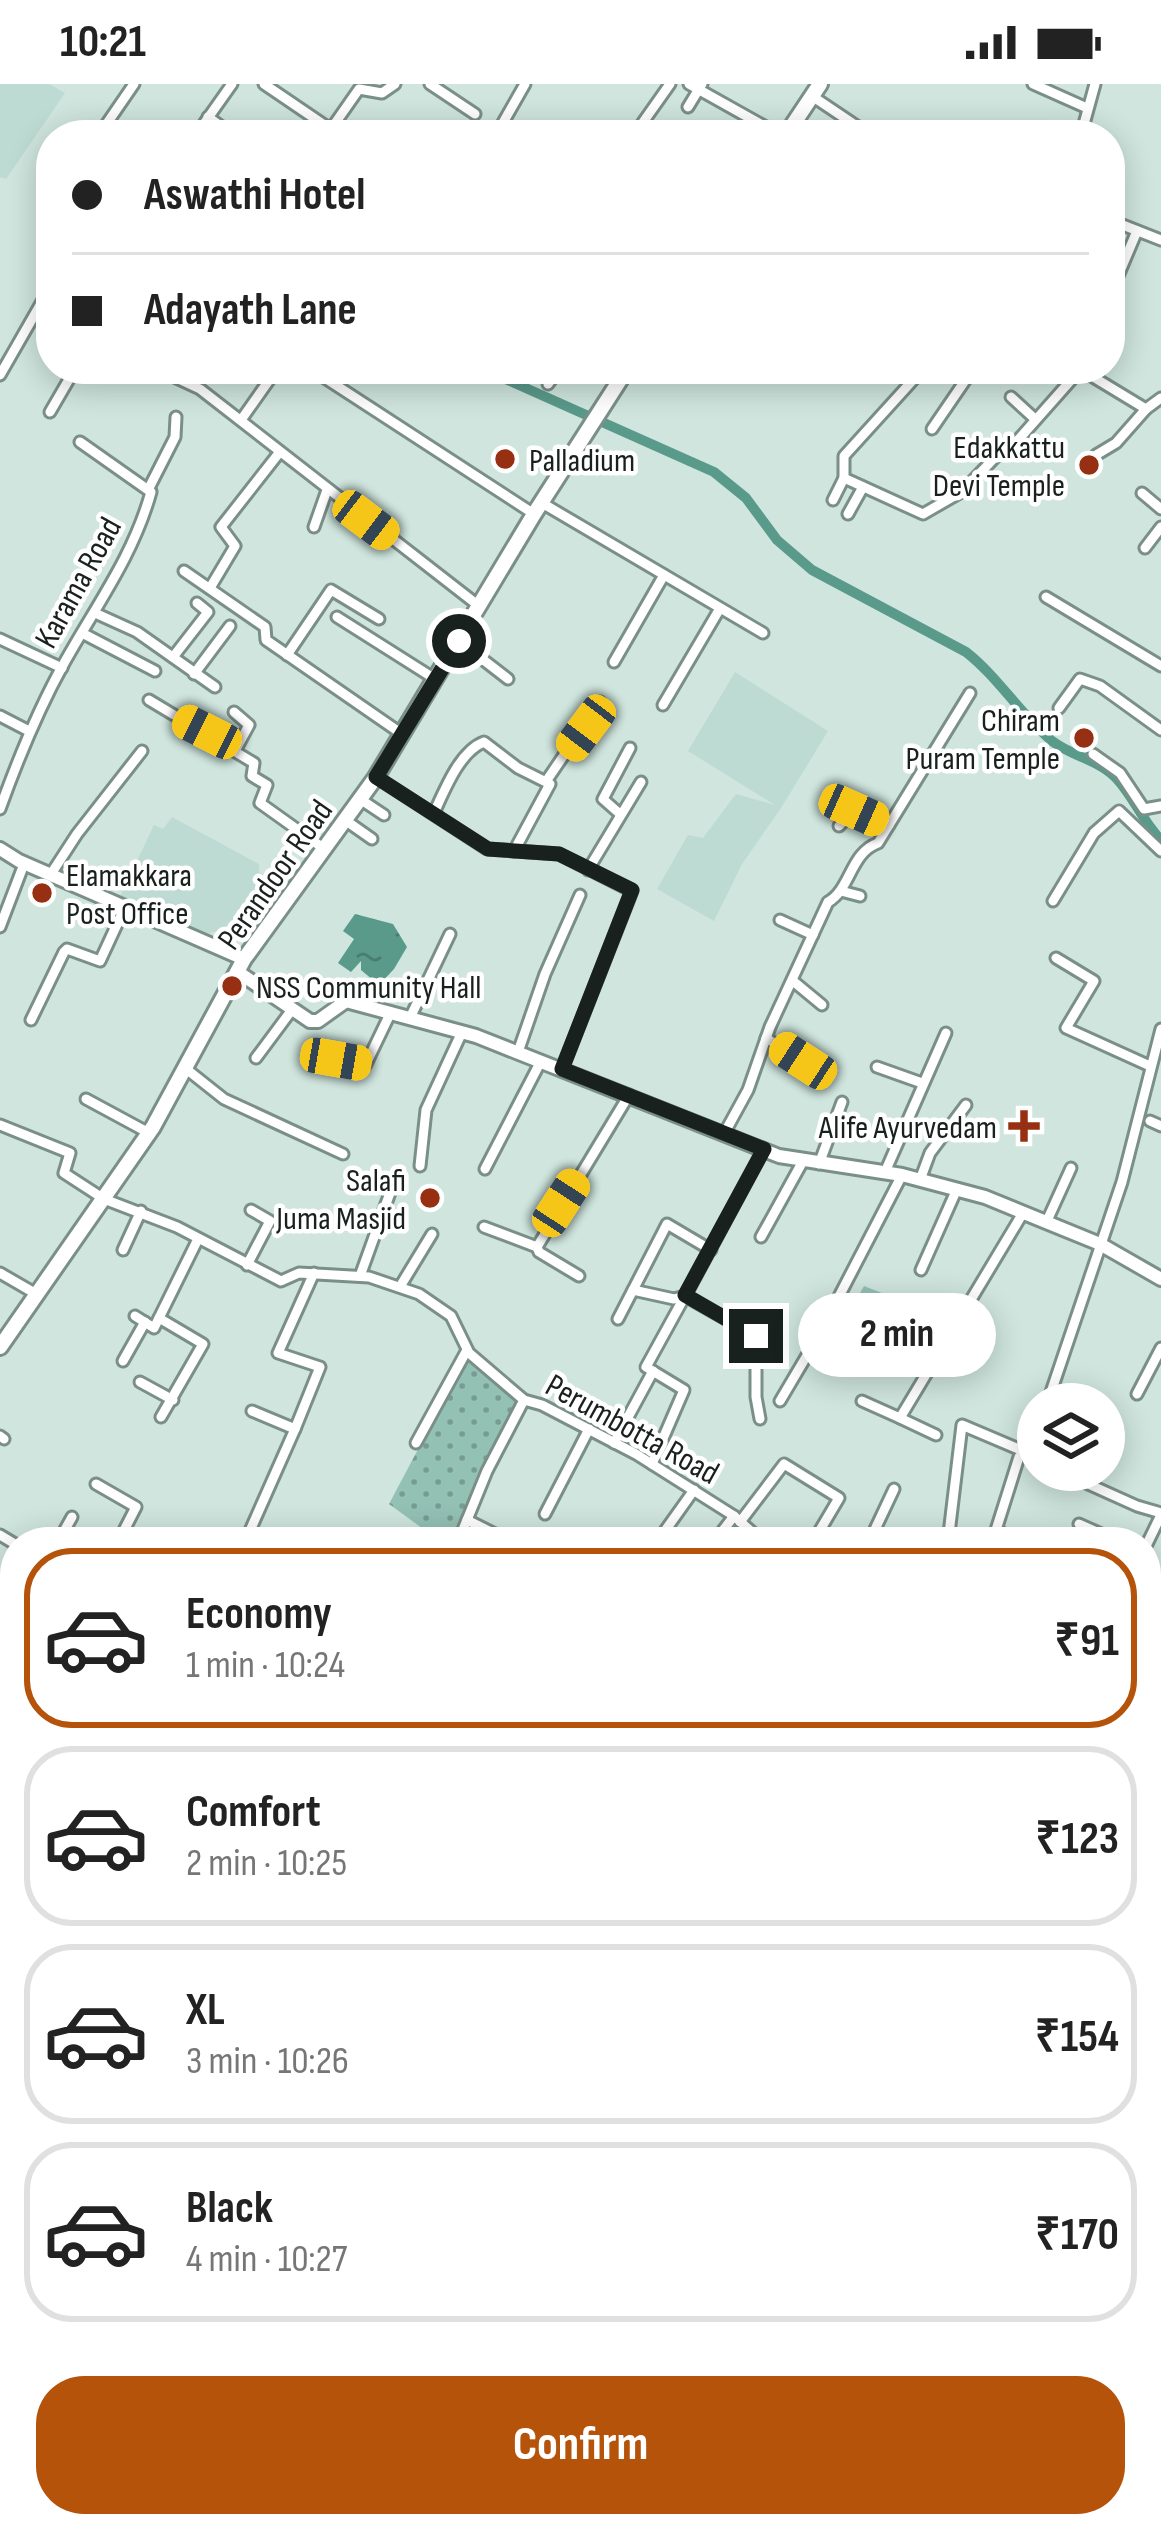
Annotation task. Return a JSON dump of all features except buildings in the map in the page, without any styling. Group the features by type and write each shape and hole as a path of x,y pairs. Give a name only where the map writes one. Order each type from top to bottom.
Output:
{"main road":[{"path":"794,120 816,90"},
{"name":"Perandoor Road","path":"0,1347 149,1133 241,965 376,777 619,384"}],"street":[{"path":"109,120 134,84"},
{"path":"206,120 232,84"},
{"path":"264,84 317,120"},
{"path":"342,120 359,89 382,93 395,84"},
{"path":"430,84 475,114"},
{"path":"505,120 525,84"},
{"path":"645,120 670,84"},
{"path":"1033,84 1087,108"},
{"path":"1084,120 1095,84"},
{"path":"688,107 696,86 756,120"},
{"path":"816,90 852,120"},
{"path":"208,117 212,120"},
{"path":"1125,226 1161,240"},
{"path":"1125,259 1137,231"},
{"path":"0,375 36,312"},
{"path":"50,412 66,384"},
{"path":"189,384 479,606"},
{"path":"241,420 266,384"},
{"path":"335,384 538,508 763,633"},
{"path":"832,500 844,478 844,456 909,384"},
{"path":"932,429 963,384"},
{"path":"844,478 922,514 964,491 1066,384"},
{"path":"1104,384 1146,409"},
{"path":"1011,397 1035,419"},
{"path":"1096,454 1117,443 1161,398"},
{"path":"149,488 175,437 176,417"},
{"name":"Karama Road","path":"0,809 29,731 142,522 149,488 80,442"},
{"path":"210,588 235,546 220,527 279,453"},
{"path":"848,514 863,487"},
{"path":"314,527 327,490"},
{"path":"1142,494 1161,509"},
{"path":"1144,548 1161,527"},
{"path":"184,572 265,628 264,638 286,655 402,734"},
{"path":"614,662 664,575"},
{"path":"286,655 331,590 380,619"},
{"path":"1046,597 1161,666"},
{"path":"173,657 208,612 197,603"},
{"path":"664,705 718,610"},
{"path":"95,613 137,632 215,687"},
{"path":"337,617 435,679"},
{"path":"194,674 230,626"},
{"path":"82,633 155,671"},
{"path":"0,638 62,668"},
{"path":"459,641 508,679"},
{"path":"1059,708 1080,679 1111,694 1138,718 1161,730"},
{"path":"725,1132 748,1090 766,1037 828,902 842,891 862,852 878,843 970,693"},
{"path":"149,700 236,749 256,766 252,776 267,785 260,803 323,848"},
{"path":"547,780 600,702"},
{"path":"234,712 249,725 236,749"},
{"path":"0,716 29,731"},
{"path":"434,813 451,779 480,742 550,784 514,851"},
{"path":"620,814 604,799 630,748"},
{"path":"51,874 76,834 142,751"},
{"path":"1093,754 1120,773 1144,809 1161,806"},
{"path":"376,777 488,849 559,854 632,890 562,1069"},
{"path":"588,870 641,782"},
{"path":"360,799 385,815"},
{"path":"839,826 854,810 889,825"},
{"path":"1053,901 1094,833 1119,812 1161,851"},
{"path":"344,820 372,839"},
{"path":"0,849 241,965 291,1011 310,1022 346,1001 462,1032 764,1149 802,1161 902,1174 1023,1213 1100,1244 1161,1279"},
{"path":"0,927 24,864"},
{"path":"842,891 860,896"},
{"path":"518,1052 580,895"},
{"path":"31,1020 64,952 67,949 100,962 125,907"},
{"path":"780,920 813,934"},
{"path":"410,1018 450,934"},
{"path":"1056,958 1094,981 1066,1028 1150,1066"},
{"path":"793,981 822,1005"},
{"path":"256,1058 291,1011"},
{"path":"336,1059 366,1064 391,1012"},
{"path":"1055,1383 1121,1182 1161,1029"},
{"path":"420,1166 426,1110 462,1032"},
{"path":"885,1172 946,1033"},
{"path":"766,1037 803,1061"},
{"path":"485,1169 541,1060"},
{"path":"877,1066 922,1083"},
{"path":"185,1069 224,1099 343,1154"},
{"path":"579,1276 539,1252 537,1246 629,1095"},
{"path":"86,1099 149,1133"},
{"path":"819,1164 842,1102"},
{"path":"920,1180 930,1153 966,1106"},
{"path":"0,1125 70,1154 64,1173 104,1199"},
{"path":"652,1463 684,1390 646,1367 764,1149"},
{"path":"761,1237 802,1161"},
{"path":"1046,1223 1071,1168"},
{"path":"780,1401 820,1335 902,1174"},
{"path":"360,1276 395,1179"},
{"path":"920,1270 957,1190"},
{"name":"Perumbotta Road","path":"104,1199 140,1211 281,1281 314,1273 401,1285 451,1316 467,1350 524,1400 652,1463 746,1527"},
{"path":"247,1265 270,1221 251,1210"},
{"path":"123,1250 140,1211"},
{"path":"901,1418 1023,1213"},
{"path":"618,1319 667,1224 711,1250"},
{"path":"484,1227 537,1246"},
{"path":"401,1285 433,1234"},
{"path":"123,1360 140,1319 154,1328 198,1239"},
{"path":"0,1273 38,1295"},
{"path":"252,1527 320,1367 278,1353 314,1273"},
{"path":"633,1290 674,1299 685,1295 756,1336 760,1419"},
{"path":"159,1318 203,1344 160,1417"},
{"path":"1137,1394 1161,1348"},
{"path":"416,1443 467,1350"},
{"path":"614,1443 652,1371"},
{"path":"140,1382 173,1400"},
{"path":"464,1527 524,1400"},
{"path":"862,1401 936,1435"},
{"path":"252,1411 295,1430"},
{"path":"950,1527 962,1425 1017,1451"},
{"path":"545,1514 589,1429"},
{"path":"729,1527 784,1464 839,1498 821,1527"},
{"path":"997,1527 1017,1481"},
{"path":"96,1484 136,1507 126,1527"},
{"path":"876,1527 894,1489"},
{"path":"668,1527 694,1490"},
{"path":"1104,1491 1161,1514"},
{"path":"66,1527 72,1517"},
{"path":"467,1520 481,1527"},
{"path":"1079,1524 1086,1527"}],"shaded area":[{"path":"0,84 49,84 65,93 46,120 36,120 36,135 6,179 0,177"},
{"path":"735,672 828,731 742,864 714,921 657,889 688,835 703,838 736,794 775,805 688,751"},
{"path":"172,817 259,864 264,875 236,920 198,937 119,899 154,825 163,829"},
{"path":"864,1286 910,1304 883,1359 836,1335"},
{"path":"466,1359 518,1401 457,1527 420,1527 389,1504"}],"water":[{"path":"355,914 393,924 407,947 379,985 361,970 361,961 351,972 338,963 354,939 343,931"}],"waterway":[{"path":"517,384 714,472 746,498 777,540 812,570 966,652 1052,741 1117,779 1161,840"}],"place":[{"name":"Palladium","path":"505,459"},
{"name":"Edakkattu Devi Temple","path":"1089,465"},
{"name":"Chiram Puram Temple","path":"1084,738"},
{"name":"Elamakkara Post Office","path":"42,893"},
{"name":"NSS Community Hall","path":"232,986"},
{"name":"Alife Ayurvedam","path":"1024,1126"},
{"name":"Salafi Juma Masjid","path":"430,1198"}],"route":[{"path":"459,641 376,777 488,849 559,854 632,890 562,1069 764,1149 685,1295 756,1336"}]}
